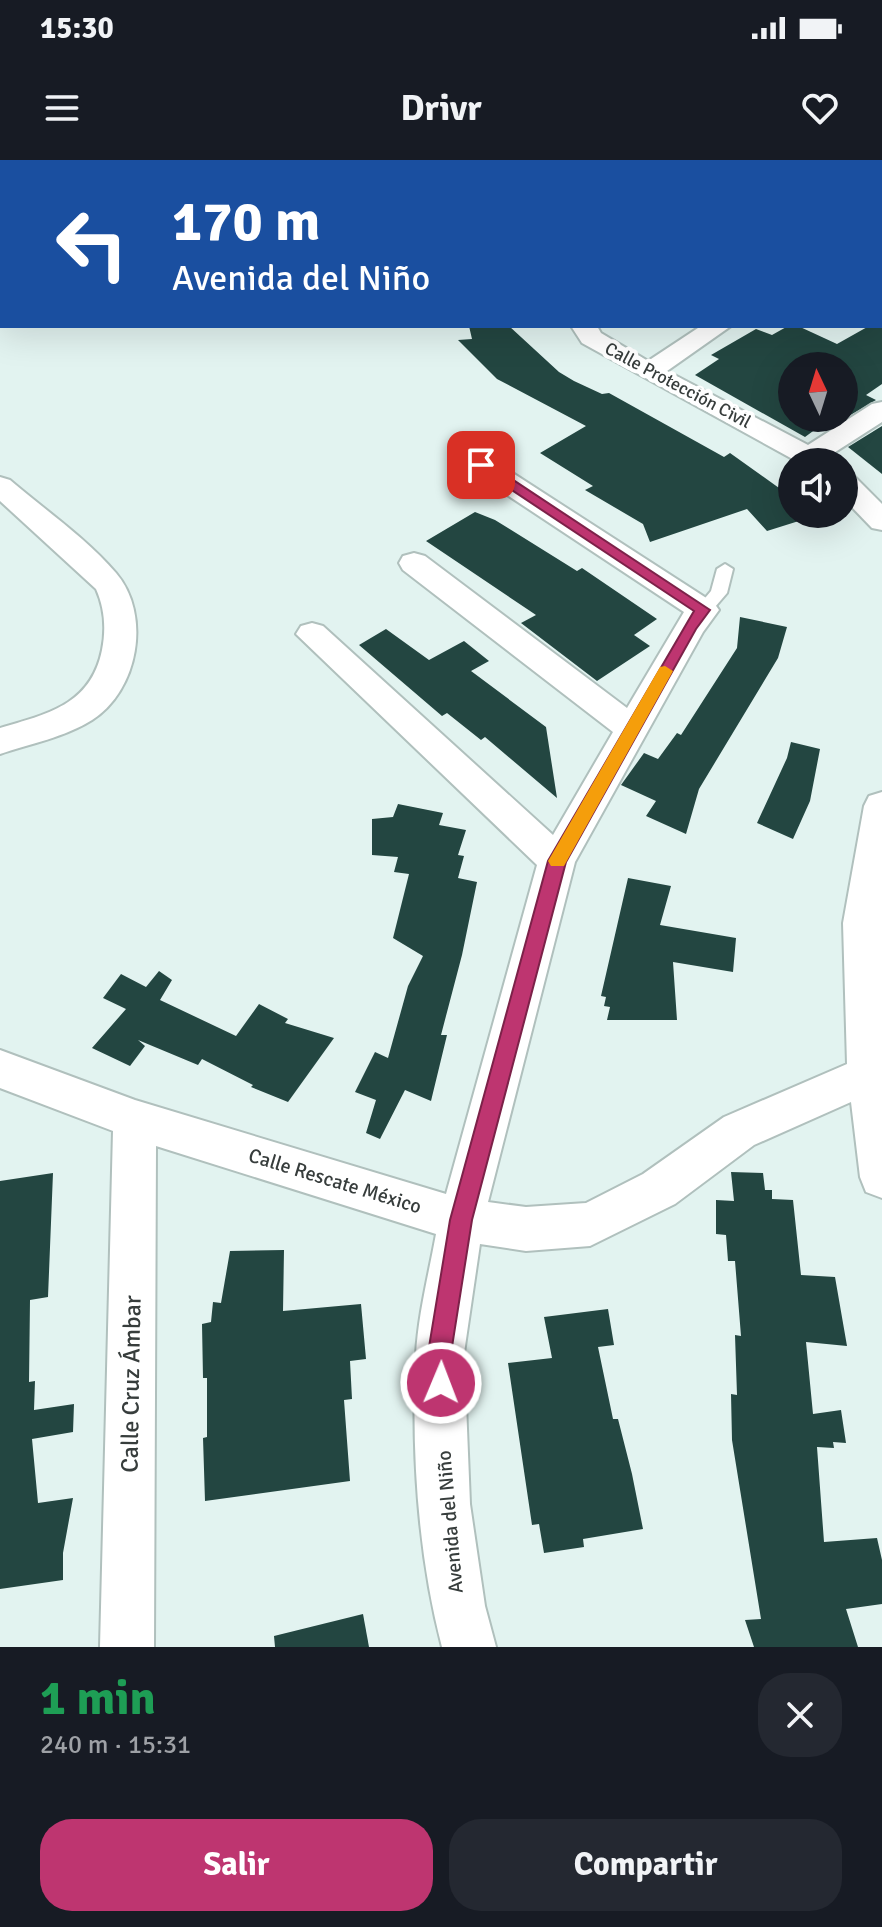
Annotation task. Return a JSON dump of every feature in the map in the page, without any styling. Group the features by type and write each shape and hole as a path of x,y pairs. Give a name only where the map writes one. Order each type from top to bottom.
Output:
{"street":[{"name":"Calle Protección Civil","path":"585,328 591,338 649,372 796,448"},
{"path":"649,372 715,328"},
{"path":"829,448 882,410"},
{"path":"481,465 703,610"},
{"path":"0,486 108,583 122,617 118,659 100,698 69,719 0,741"},
{"path":"858,496 882,521"},
{"path":"414,563 633,730"},
{"name":"Avenida del Niño","path":"469,1647 458,1606 444,1504 440,1353 461,1220 557,861 690,626 703,610"},
{"path":"312,634 557,861"},
{"path":"882,806 872,922 875,1074 882,1177"},
{"name":"Calle Rescate México","path":"0,1069 135,1120 461,1220 526,1229 590,1224 659,1189 739,1131 875,1074"},
{"name":"Calle Cruz Ámbar","path":"127,1647 135,1120"}],"lane":[{"path":"703,610 719,593 725,569"}],"building":[{"path":"469,328 511,328 559,372 574,381 602,394 609,393 724,457 730,453 778,487 778,528 767,531 747,509 650,542 643,524 585,490 593,486 540,453 586,426 497,379 458,340 472,339"},
{"path":"784,328 802,328 837,344 865,328 882,328 882,384 866,395 876,400 858,411 858,352 778,352 778,422 695,375 719,359 711,355 756,329 772,335"},
{"path":"882,426 882,474 858,455 858,448 848,447"},
{"path":"475,512 495,520 577,571 582,568 657,619 634,635 650,646 597,681 521,623 536,615 426,541"},
{"path":"740,617 787,627 778,658 699,789 686,834 646,816 656,801 621,785 644,753 658,759 677,733 681,735 737,648"},
{"path":"386,629 429,660 464,641 489,661 471,671 546,727 557,798 485,737 481,740 447,713 442,716 359,645"},
{"path":"791,742 820,749 810,801 793,839 757,823 787,758"},
{"path":"398,804 443,813 439,825 466,830 458,855 464,856 458,878 477,882 441,1035 447,1035 431,1101 405,1090 380,1139 366,1133 376,1100 355,1092 375,1052 388,1058 408,986 423,956 393,938 409,874 394,872 398,857 372,855 372,819 393,817"},
{"path":"628,878 671,886 660,925 736,938 733,972 673,962 677,1020 607,1020 610,1007 604,1006 606,997 601,996"},
{"path":"159,971 172,980 160,1000 236,1036 259,1004 288,1019 285,1023 334,1038 288,1102 251,1087 253,1085 202,1059 198,1065 138,1040 145,1046 130,1066 92,1048 126,1009 103,998 121,974 146,987"},
{"path":"731,1172 763,1173 765,1190 772,1190 772,1199 793,1200 801,1275 835,1277 847,1346 806,1342 813,1414 841,1410 846,1443 833,1442 834,1448 817,1447 824,1542 877,1538 882,1560 882,1604 846,1609 858,1647 754,1647 745,1620 761,1619 732,1440 731,1394 737,1395 735,1335 741,1336 735,1261 728,1261 726,1235 716,1234 716,1200 734,1201"},
{"path":"53,1173 48,1297 30,1300 29,1382 35,1381 34,1410 74,1404 73,1432 32,1439 38,1503 73,1498 63,1553 63,1580 0,1589 0,1181"},
{"path":"284,1250 283,1311 361,1304 366,1359 350,1361 352,1399 344,1400 350,1481 205,1501 203,1438 207,1437 207,1378 203,1378 202,1324 211,1322 213,1302 221,1303 230,1251"},
{"path":"608,1309 614,1345 598,1347 613,1419 618,1419 643,1529 583,1539 584,1547 544,1553 539,1524 532,1525 508,1363 552,1358 544,1317"},
{"path":"363,1614 369,1647 275,1647 274,1636"}],"slow traffic":[{"path":"557,861 665,671"}],"route":[{"path":"441,1383 440,1353 461,1220 557,861 690,626 703,610 481,465"}]}
